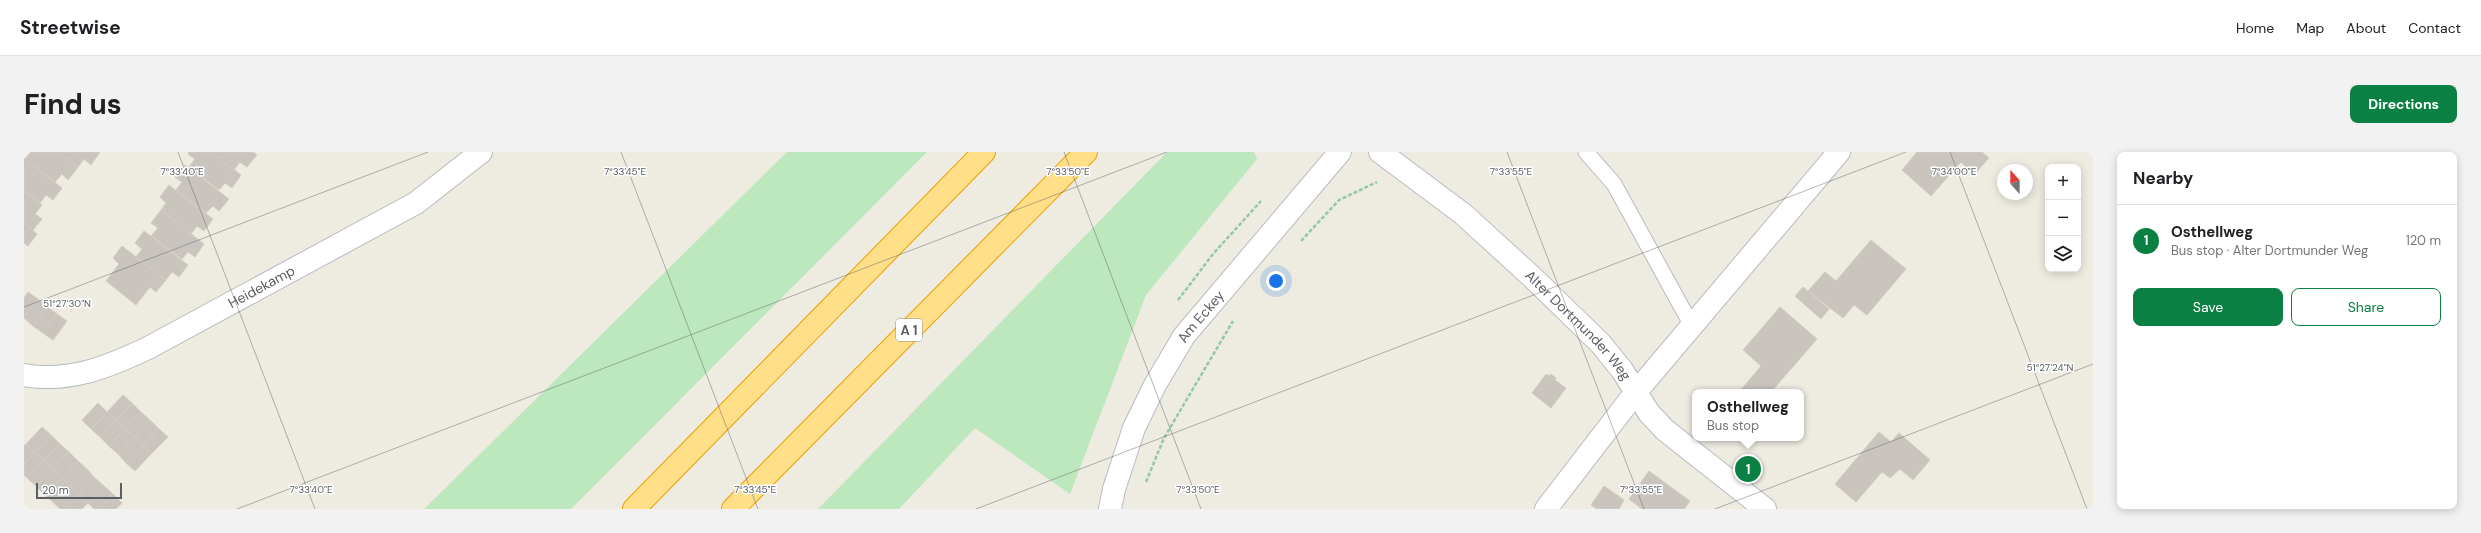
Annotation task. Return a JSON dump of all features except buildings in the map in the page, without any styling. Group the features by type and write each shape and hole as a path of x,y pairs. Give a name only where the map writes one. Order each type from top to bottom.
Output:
{"highway":[{"path":"634,509 984,152"},
{"name":"A 1","path":"733,509 1086,152"}],"street":[{"name":"Heidekamp","path":"24,375 41,378 72,376 102,369 148,348 416,203 481,152"},
{"name":"Am Eckey","path":"1110,509 1114,489 1134,428 1155,385 1184,336 1340,152"},
{"path":"1546,509 1636,392 1839,152"},
{"name":"Alter Dortmunder Weg","path":"1388,157 1463,214 1531,276 1600,343 1636,392 1649,413 1665,430 1765,509"}],"lane":[{"path":"1586,152 1614,184 1692,326"}],"path":[{"path":"1298,245 1339,200 1374,185 1388,157"},
{"path":"1145,484 1164,438 1235,318"}],"green space":[{"path":"787,152 927,152 571,509 424,509"},
{"path":"1167,152 1254,152 1257,159 1146,295 1070,494 975,428 899,509 818,509"}],"place":[{"name":"Osthellweg","path":"1748,469"}]}
